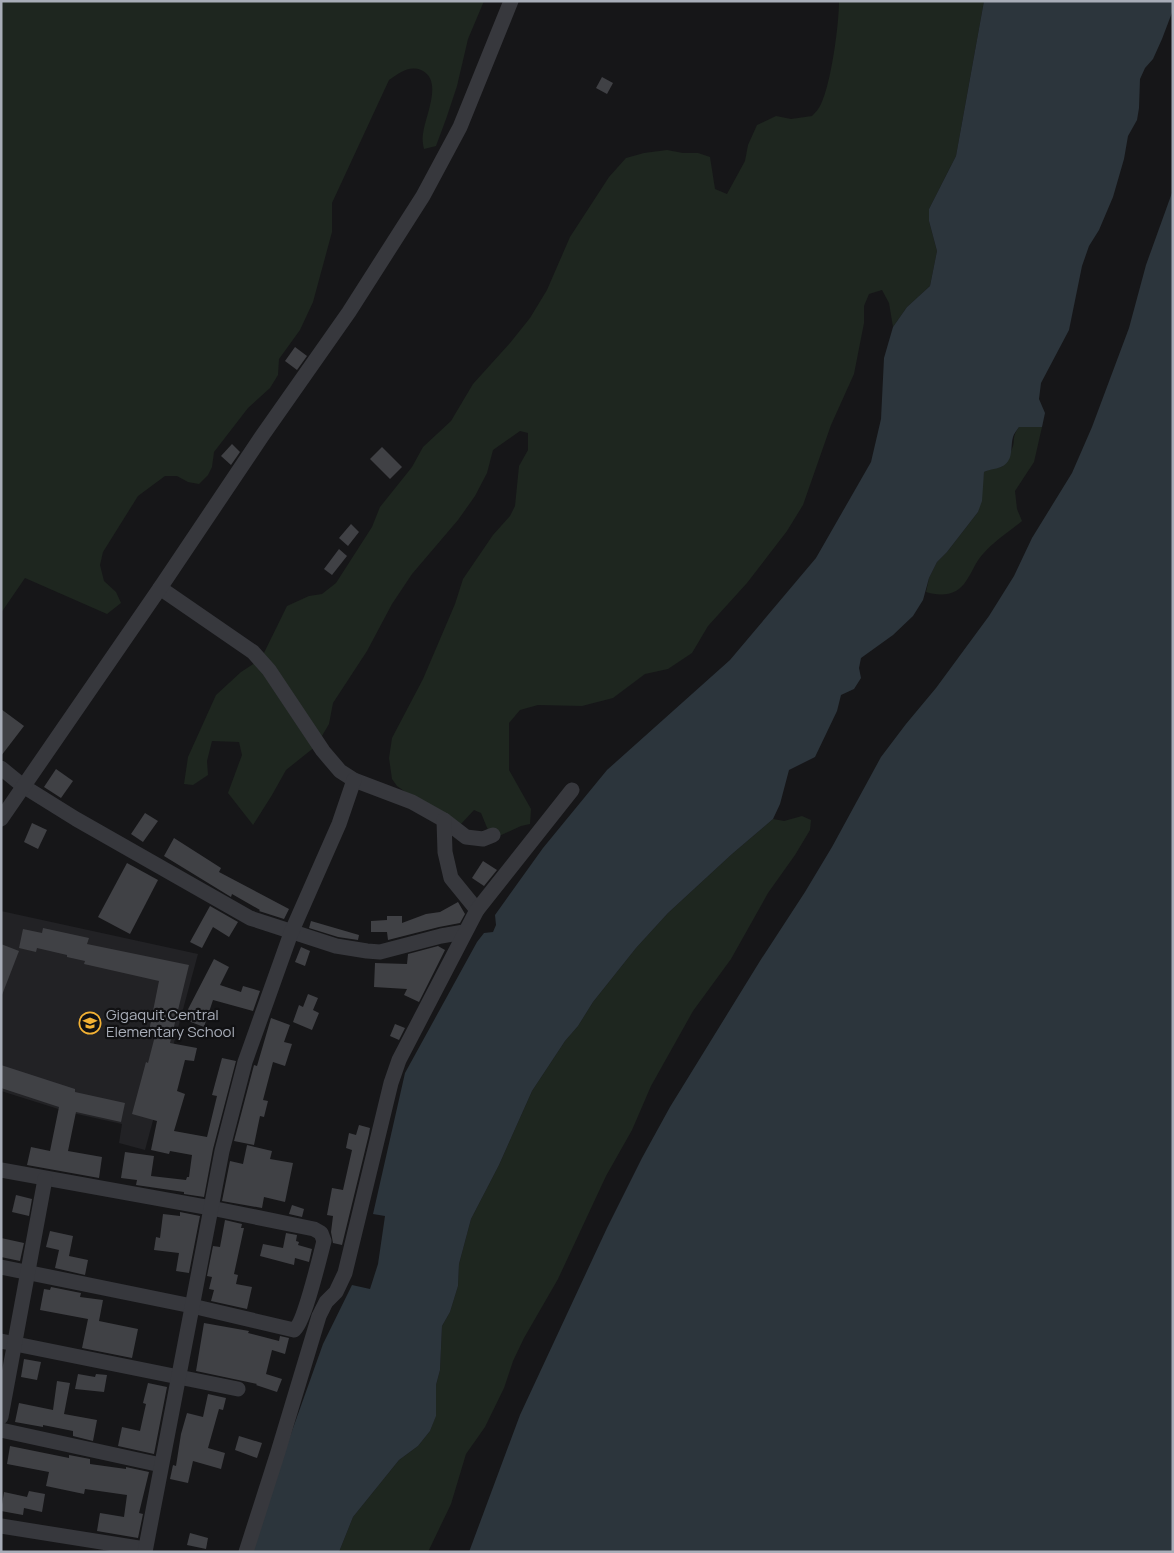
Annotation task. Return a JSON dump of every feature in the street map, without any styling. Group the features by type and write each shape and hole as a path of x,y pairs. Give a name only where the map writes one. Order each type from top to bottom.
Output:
{"street":[{"path":"1,819 262,436 349,312 423,196 460,127 511,1"},
{"path":"160,588 253,652 269,670 309,730 340,771 354,780 412,802 444,820 466,837 483,839 493,835"},
{"path":"1,768 23,786 140,856 250,918 336,946 380,952 464,932"},
{"path":"1,1526 145,1550 222,1151 245,1062 290,932 339,824 354,780"},
{"path":"246,1552 319,1316 326,1302 336,1292 345,1273 391,1083 399,1060 477,910 572,790"},
{"path":"444,820 445,852 451,878 477,910"},
{"path":"1,1170 211,1208 314,1229 321,1233 324,1241 303,1314 296,1329 292,1330 192,1306 1,1267"},
{"path":"1,1417 8,1342 28,1273 46,1179"},
{"path":"8,1342 238,1389"},
{"path":"1,1430 161,1465"}],"shaded area":[{"path":"1,1 484,1 468,39 457,86 436,146 424,149 423,142 432,90 428,75 421,70 412,68 404,70 389,80 332,203 332,232 313,302 300,330 279,359 278,375 270,388 248,408 214,452 212,467 208,475 199,484 188,482 177,476 165,476 138,496 103,552 100,565 104,581 116,592 121,603 107,614 25,578 1,613"},
{"path":"839,1 984,1 956,156 929,209 929,221 937,251 930,286 907,307 893,327 889,303 882,290 869,294 864,306 864,323 854,374 831,425 803,505 787,531 747,583 708,626 692,653 668,669 645,674 613,698 582,706 538,705 520,710 509,723 509,770 531,809 530,824 499,836 488,830 481,813 474,810 461,824 424,805 397,786 392,779 389,758 392,738 423,679 455,604 463,579 493,535 510,516 515,506 519,466 528,450 528,433 520,431 493,450 487,473 475,496 458,520 412,574 392,604 367,651 333,703 329,724 316,746 286,770 253,825 228,793 242,755 239,742 212,741 207,761 208,775 193,785 184,784 188,757 216,695 241,672 261,659 287,606 309,596 322,594 336,583 372,527 380,507 412,467 423,447 451,421 473,384 530,318 547,290 570,237 609,177 626,158 644,153 667,150 698,153 710,157 715,189 727,194 745,161 748,145 757,125 776,116 791,119 812,116 819,108 825,95 831,69"},
{"path":"984,1 1173,1 1173,10 1162,39 1153,59 1145,68 1140,79 1137,120 1128,136 1124,159 1113,197 1099,230 1089,246 1082,266 1069,330 1041,383 1039,399 1045,413 1042,427 1019,427 1013,436 1009,460 1001,467 984,472 982,501 978,512 937,562 929,578 923,600 913,616 893,635 861,658 859,668 861,678 854,689 841,695 837,711 815,757 789,770 780,804 773,819 668,913 636,948 593,1002 532,1091 499,1165 471,1219 459,1264 458,1286 450,1312 442,1326 440,1370 436,1385 436,1416 430,1431 418,1446 399,1460 353,1517 339,1552 253,1552 282,1459 323,1344 352,1285 370,1289 378,1264 385,1216 373,1214 405,1073 477,942 484,933 493,932 496,925 495,915 543,848 607,770 730,660 816,558 871,462 881,419 884,358 893,327 907,307 930,286 937,251 929,221 929,209 956,156"},
{"path":"1173,190 1173,1552 469,1552 520,1415 607,1228 670,1107 805,892 881,757 936,688 989,616 1014,576 1032,538 1072,473 1092,427 1129,328 1146,265"},
{"path":"1019,427 1042,427 1034,462 1015,491 1017,509 1022,521 987,549 968,579 956,591 945,594 926,592 929,578 937,562 978,512 984,472 992,468 1002,467 1011,451 1014,436"},
{"path":"802,816 811,820 810,830 768,893 731,959 693,1011 651,1086 632,1130 606,1176 558,1279 524,1338 513,1361 504,1388 485,1427 466,1454 451,1504 428,1552 339,1552 353,1517 399,1460 418,1446 430,1431 436,1415 436,1385 440,1370 442,1326 450,1312 458,1286 459,1264 471,1219 499,1165 532,1091 593,1002 636,948 668,913 773,819 784,821"},
{"name":"Gigaquit Central Elementary School","path":"1,911 198,954 145,1150 119,1143 122,1124 68,1112 1,1091"}],"building":[{"path":"602,77 613,83 607,94 596,88"},
{"path":"295,347 307,356 297,370 285,361"},
{"path":"232,444 240,452 231,465 221,456"},
{"path":"382,447 402,467 390,479 370,459"},
{"path":"351,524 359,532 348,546 339,538"},
{"path":"339,549 347,556 332,575 324,569"},
{"path":"1,709 24,726 1,756"},
{"path":"56,769 73,781 61,798 44,787"},
{"path":"145,813 158,821 143,842 131,834"},
{"path":"32,823 47,830 38,849 24,842"},
{"path":"174,838 221,868 219,872 289,909 284,919 259,911 232,894 231,897 164,856"},
{"path":"483,861 497,870 484,886 472,878"},
{"path":"127,863 158,880 130,934 98,917"},
{"path":"458,902 465,914 460,923 388,940 387,932 371,932 371,921 387,920 387,916 402,916 402,923 426,914 440,912"},
{"path":"210,906 238,922 229,937 213,927 202,948 190,942"},
{"path":"311,921 359,935 358,940 338,937 309,928"},
{"path":"43,928 89,938 87,944 189,965 170,1043 197,1048 194,1061 185,1060 177,1091 185,1094 174,1131 207,1137 217,1096 212,1095 222,1058 236,1061 213,1149 204,1197 136,1185 137,1180 121,1178 125,1152 154,1156 151,1176 186,1180 189,1177 192,1155 170,1151 169,1154 151,1150 157,1121 132,1114 156,1032 149,1031 159,981 84,964 85,961 67,957 67,955 37,948 36,952 19,948 23,929 42,933"},
{"path":"1,944 19,951 2,995 1,995"},
{"path":"438,946 445,950 419,1002 404,995 407,989 374,987 375,963 407,964 408,954"},
{"path":"301,947 310,951 305,966 295,962"},
{"path":"214,959 229,967 220,985 241,992 243,986 260,991 253,1011 213,1000 204,1027 183,1019"},
{"path":"308,994 318,998 313,1010 319,1013 312,1030 293,1022 299,1005 303,1007"},
{"path":"271,1018 290,1025 284,1042 292,1044 285,1066 273,1062 263,1100 268,1101 264,1117 260,1116 254,1145 234,1141 254,1065 257,1066"},
{"path":"395,1024 405,1028 399,1040 390,1036"},
{"path":"1,1065 75,1089 75,1092 125,1103 121,1122 76,1112 68,1151 102,1157 99,1178 27,1165 31,1147 50,1151 59,1107 1,1088"},
{"path":"359,1125 370,1128 342,1245 333,1243 331,1232 333,1216 327,1215 332,1188 343,1190 352,1150 346,1148 349,1133 356,1135"},
{"path":"247,1145 272,1151 270,1159 293,1163 285,1202 264,1197 262,1208 222,1201 230,1161 243,1164"},
{"path":"16,1195 32,1199 29,1216 12,1212"},
{"path":"292,1205 304,1209 302,1217 289,1214"},
{"path":"180,1212 200,1216 189,1273 176,1271 179,1253 154,1250 156,1237 160,1238 163,1214 180,1216"},
{"path":"225,1220 242,1224 241,1228 244,1228 234,1274 238,1275 236,1284 252,1287 247,1309 211,1301 214,1290 209,1289 212,1277 207,1276 213,1246 220,1247"},
{"path":"50,1231 73,1236 69,1256 88,1260 85,1275 55,1268 59,1250 46,1247"},
{"path":"286,1233 297,1235 296,1241 299,1242 298,1245 312,1249 309,1262 295,1258 294,1265 260,1256 263,1244 283,1248"},
{"path":"1,1238 24,1243 20,1261 1,1257"},
{"path":"51,1287 81,1293 80,1297 103,1300 99,1321 138,1329 132,1358 82,1348 88,1319 40,1310 44,1289 50,1290"},
{"path":"204,1323 249,1331 248,1333 279,1341 280,1336 289,1338 285,1354 272,1350 266,1374 282,1379 277,1392 257,1384 196,1371"},
{"path":"24,1359 41,1362 37,1380 21,1377"},
{"path":"78,1374 95,1377 96,1374 107,1375 104,1392 75,1389"},
{"path":"57,1381 70,1383 64,1414 97,1420 93,1441 73,1436 73,1431 15,1422 19,1403 53,1410"},
{"path":"148,1383 167,1387 154,1454 118,1446 122,1427 140,1431 146,1404 143,1403"},
{"path":"208,1394 226,1398 223,1410 219,1409 208,1448 225,1453 221,1469 193,1461 188,1483 170,1479 173,1465 176,1466 181,1434 187,1413 203,1417"},
{"path":"239,1436 262,1443 257,1458 235,1450"},
{"path":"10,1446 69,1458 69,1455 90,1459 90,1464 126,1469 126,1467 149,1472 139,1513 143,1514 138,1538 97,1531 100,1513 124,1517 127,1495 85,1489 84,1494 46,1486 49,1472 7,1464"},
{"path":"29,1491 45,1494 42,1512 24,1508 23,1515 1,1511 4,1492 27,1497"},
{"path":"190,1533 208,1538 206,1549 187,1545"}],"place":[{"name":"Gigaquit Central Elementary School","path":"90,1023"}]}
